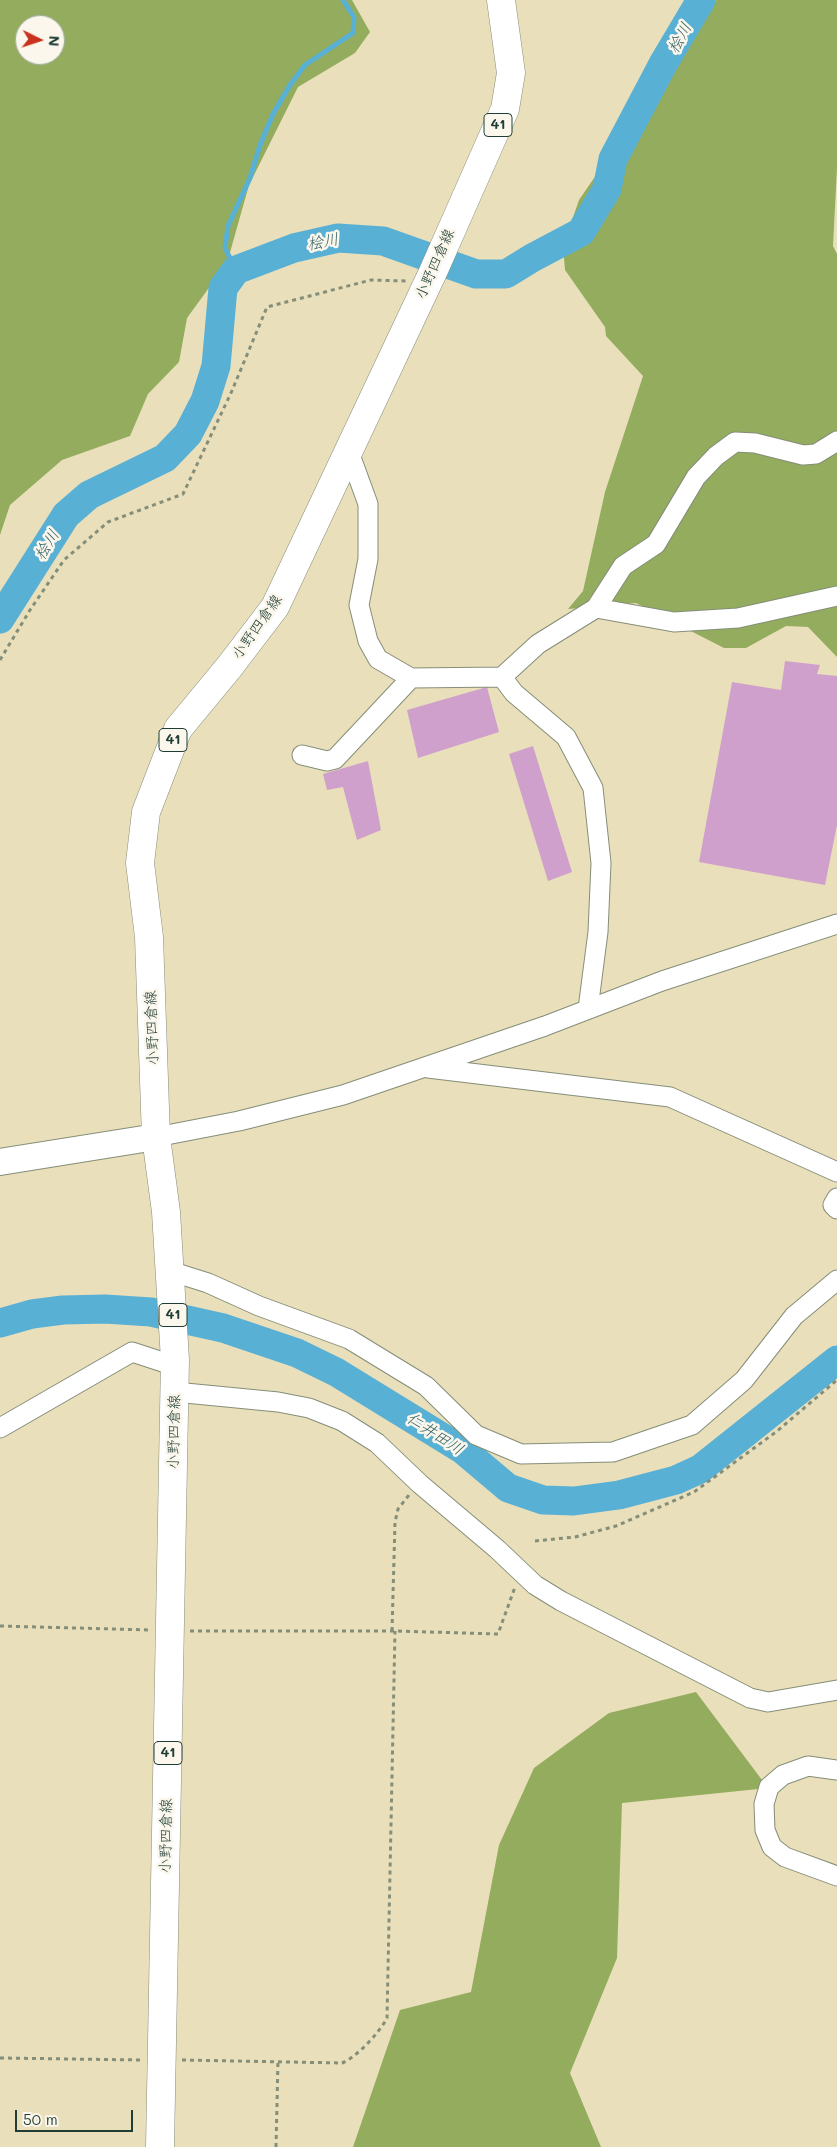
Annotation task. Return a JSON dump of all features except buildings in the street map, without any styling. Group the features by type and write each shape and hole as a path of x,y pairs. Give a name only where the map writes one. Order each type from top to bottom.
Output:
{"main road":[{"name":"小野四倉線","path":"160,2147 175,1372 166,1212 156,1137 149,937 140,863 146,812 178,729 275,607 446,243 505,109 511,73 501,0"}],"street":[{"path":"349,452 368,504 368,559 359,604 368,641 378,659 411,678 502,677 538,644 596,608 623,566 656,544 696,477 716,456 736,442 754,443 803,455 816,454 837,441"},
{"path":"596,608 674,622 738,618 837,596"},
{"path":"502,677 514,693 566,737 593,788 601,863 598,932 588,1009"},
{"path":"302,755 327,761 335,759 411,678"},
{"path":"0,1162 156,1137 239,1121 334,1097 545,1026 662,981 837,924"},
{"path":"424,1068 670,1097 837,1172"},
{"path":"837,1198 833,1205 837,1209"},
{"path":"170,1271 208,1283 259,1306 349,1339 426,1386 476,1435 520,1454 613,1452 692,1425 744,1380 794,1316 837,1280"},
{"path":"0,1428 132,1352 175,1372 278,1402 309,1408 342,1421 377,1443 420,1484 497,1549 535,1585 561,1601 750,1698 768,1702 837,1690"},
{"path":"837,1770 808,1766 783,1775 769,1787 764,1804 764,1830 772,1847 785,1856 837,1876"}],"path":[{"path":"0,660 30,610 64,560 108,522 183,494 231,393 267,307 371,280 430,277"},
{"path":"535,1541 575,1537 616,1526 694,1492 776,1432 837,1380"},
{"path":"0,2058 342,2062 350,2060 382,2027 387,2018 396,1522 401,1502 420,1484"},
{"path":"0,1626 171,1631 394,1631 498,1634 520,1572"},
{"path":"276,2147 278,2060"}],"green space":[{"path":"0,0 352,0 370,32 355,53 298,87 249,185 227,263 187,318 179,362 148,394 130,436 62,460 10,505 0,535"},
{"path":"716,0 837,0 837,168 833,246 837,254 837,657 808,627 786,626 746,648 724,648 636,603 568,609 583,591 605,492 643,376 606,336 605,327 565,270 563,246 579,200"},
{"path":"696,1692 768,1788 622,1803 617,1958 570,2073 601,2147 353,2147 400,2010 471,1992 499,1845 534,1768 609,1713"}],"waterway":[{"path":"236,270 225,248 228,226 250,178 260,145 273,114 290,85 305,65 353,33 354,17 343,0"},
{"name":"桧川","path":"0,619 66,515 89,495 165,458 188,434 205,401 216,366 223,288 236,270 294,248 338,238 383,241 476,274 506,274 581,232 607,189 613,159 663,64 701,0"},
{"name":"仁井田川","path":"0,1323 32,1314 63,1310 105,1309 151,1312 223,1328 297,1353 336,1372 463,1450 508,1488 543,1500 574,1501 619,1495 676,1480 700,1469 837,1360"}]}
